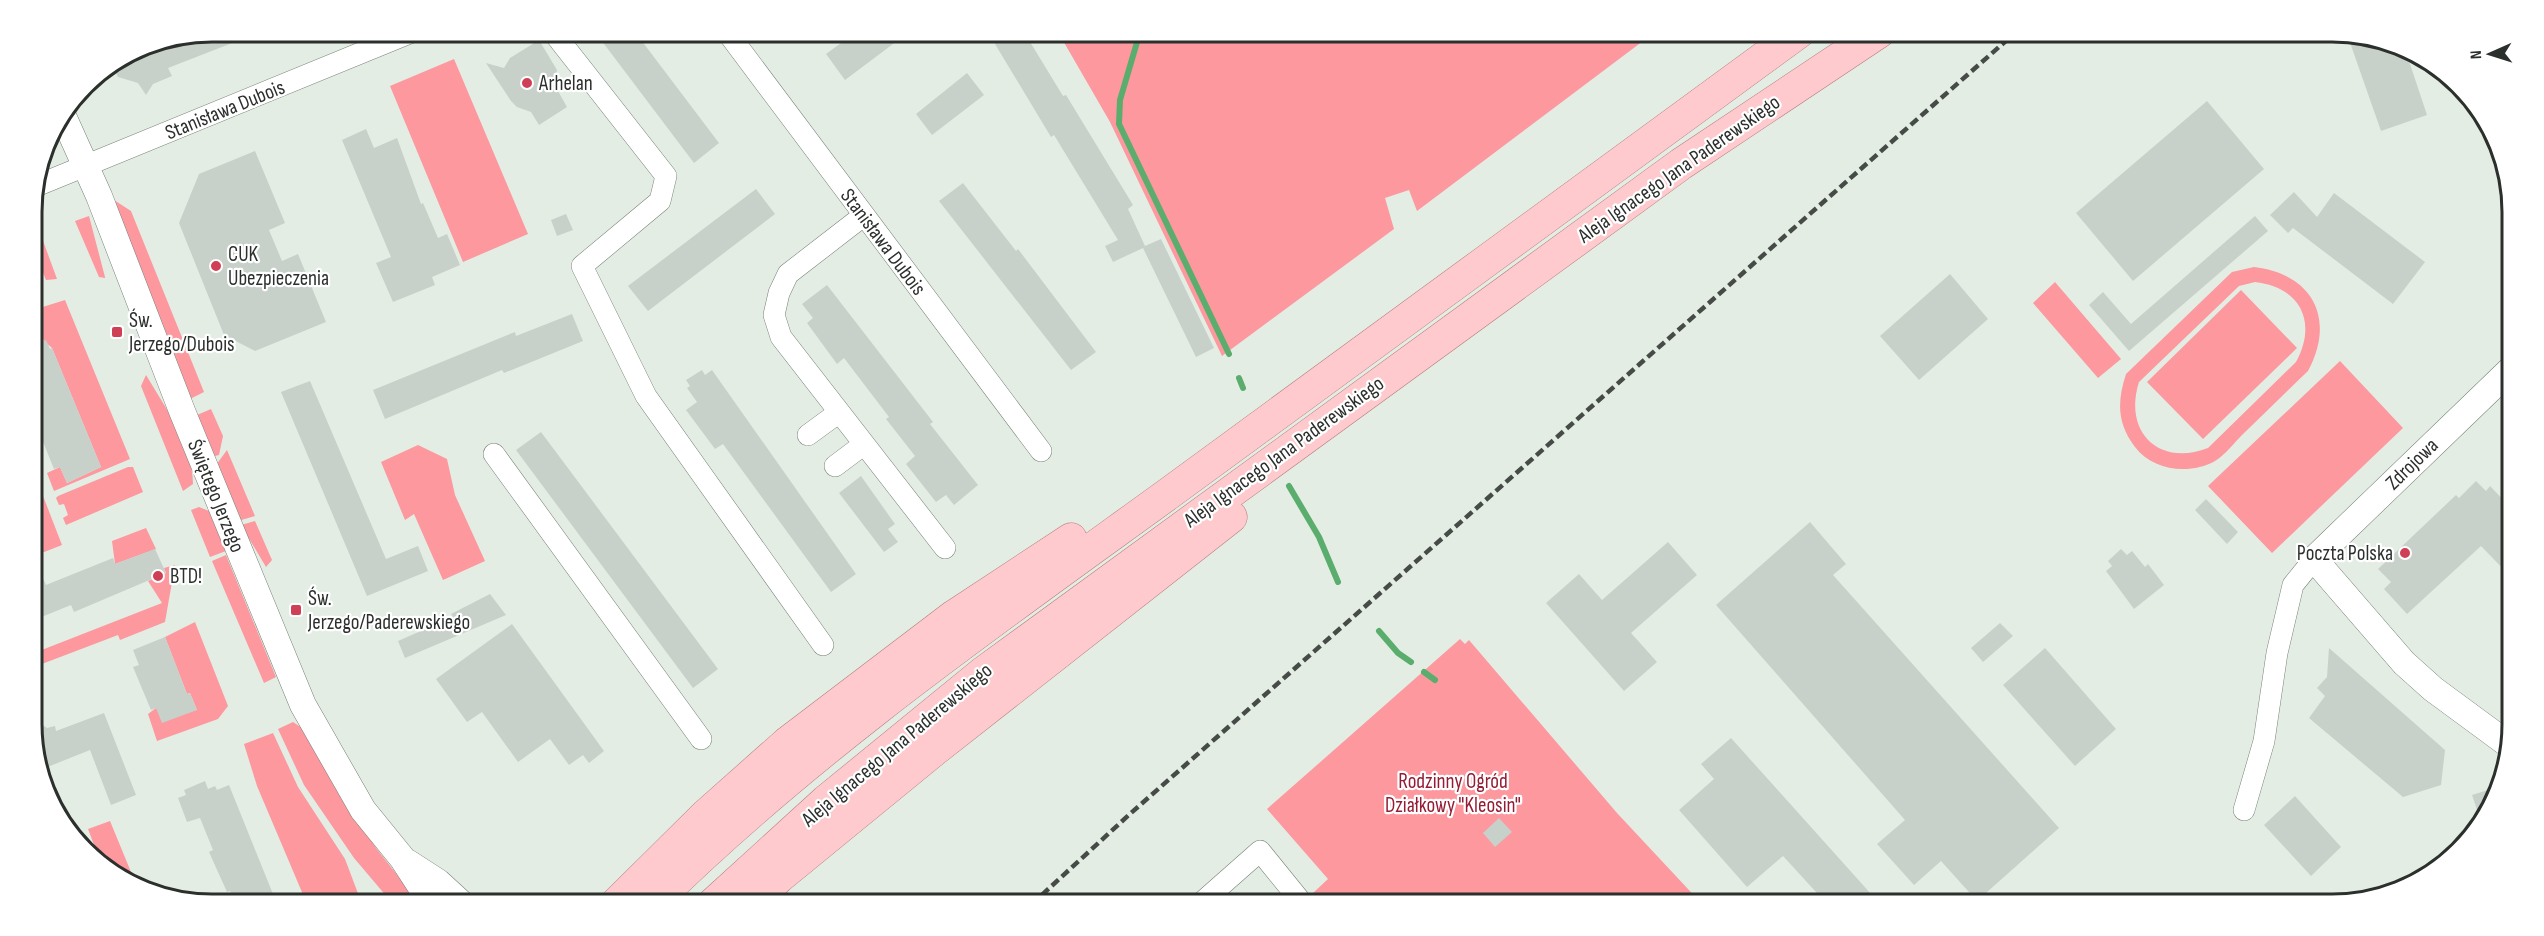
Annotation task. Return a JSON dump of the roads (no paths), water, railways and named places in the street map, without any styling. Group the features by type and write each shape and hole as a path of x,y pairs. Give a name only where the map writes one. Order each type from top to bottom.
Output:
{"main road":[{"name":"Aleja Ignacego Jana Paderewskiego","path":"662,894 701,856 805,767 959,647 1786,42"},
{"name":"Aleja Ignacego Jana Paderewskiego","path":"724,894 826,801 984,672 1681,164 1865,42"},
{"path":"626,894 708,814 787,743 954,616 1039,561 1262,406 1325,379"},
{"path":"761,894 779,877 961,729 1321,447 1382,381"}],"street":[{"name":"Stanisława Dubois","path":"45,183 385,42"},
{"path":"563,42 666,176 660,201 582,266 646,396 823,645"},
{"name":"Stanisława Dubois","path":"734,42 1041,451"},
{"name":"Świętego Jerzego","path":"67,124 86,166 212,486 303,705 363,810 402,858 425,894"},
{"path":"863,216 788,274 778,292 774,315 781,337 945,548"},
{"name":"Zdrojowa","path":"2244,810 2264,741 2277,653 2293,585 2314,559 2502,378"},
{"path":"808,435 838,413"},
{"path":"835,466 863,445"},
{"path":"494,454 701,739"},
{"path":"2314,559 2404,663 2433,689 2501,740"},
{"path":"1211,894 1260,851 1295,894"},
{"name":"Świętego Jerzego","path":"402,858 438,882 451,894"}],"waterway":[{"path":"1137,42 1120,100 1119,124 1229,354"},
{"path":"1239,378 1243,388"},
{"path":"1289,486 1319,537 1338,582"},
{"path":"1379,631 1398,653 1411,662"},
{"path":"1424,672 1435,680"}],"railway":[{"path":"1043,894 1131,813 2005,42"}],"place":[{"name":"Arhelan","path":"527,83"},
{"name":"CUK Ubezpieczenia","path":"216,266"},
{"name":"Św. Jerzego/Dubois","path":"117,332"},
{"name":"Poczta Polska","path":"2405,553"},
{"name":"BTD!","path":"158,576"},
{"name":"Św. Jerzego/Paderewskiego","path":"296,610"}],"park label":[{"name":"Rodzinny Ogród Działkowy \"Kleosin\"","path":"1453,793"}]}
